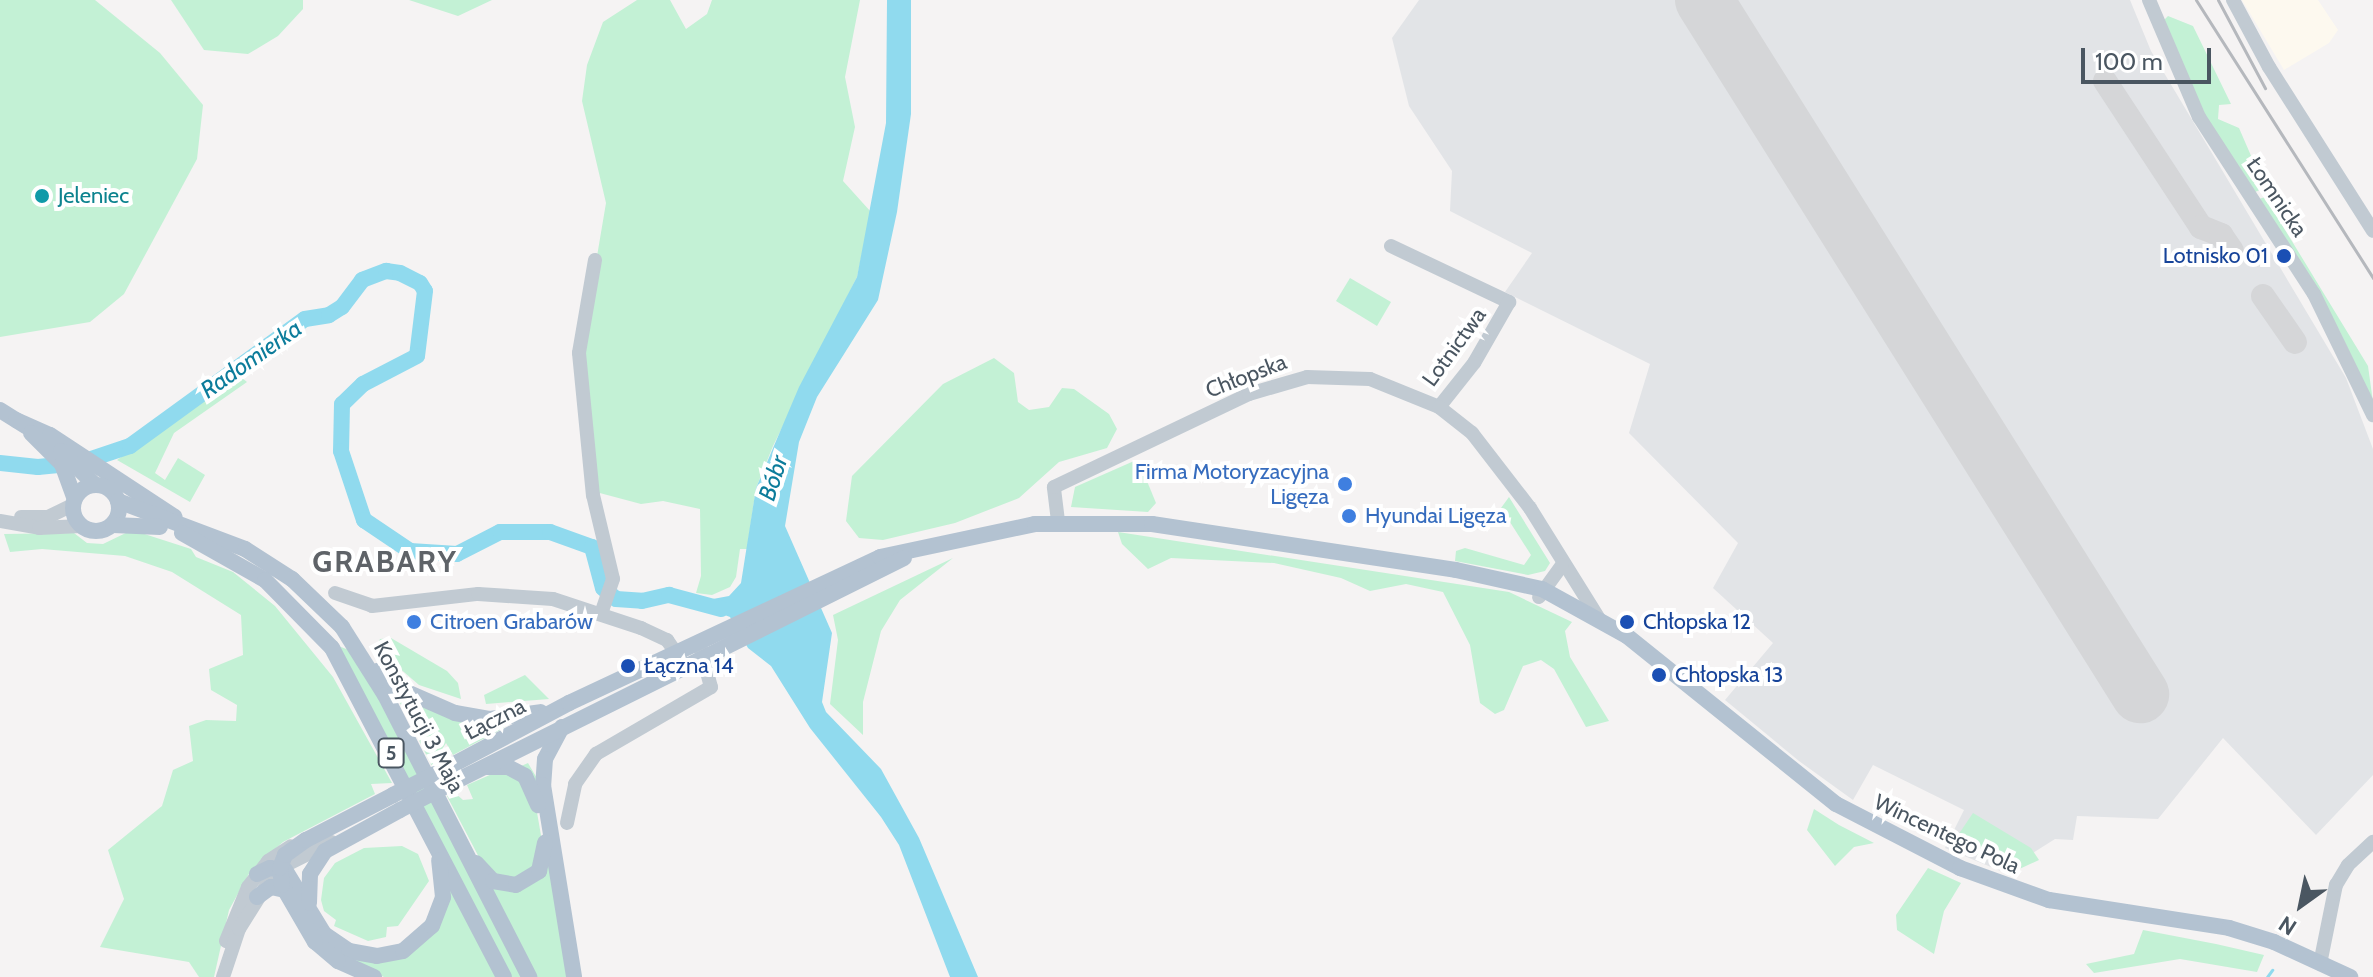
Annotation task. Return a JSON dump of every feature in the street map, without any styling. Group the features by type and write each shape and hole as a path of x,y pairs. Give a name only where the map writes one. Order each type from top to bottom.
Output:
{"main road":[{"path":"0,410 50,435 88,478"},
{"path":"16,420 88,478 194,527"},
{"path":"81,526 74,502 88,478"},
{"name":"5","path":"88,478 109,489 118,501"},
{"path":"113,525 118,501"},
{"name":"Konstytucji 3 Maja","path":"118,501 194,527 245,549 292,579 327,611 364,658 529,977"},
{"name":"Wincentego Pola","path":"733,633 819,592 880,557 1058,521 1164,525 1509,582 1599,619 1641,647 1808,785 1870,824 1960,868 2049,900 2229,928 2350,977"},
{"name":"Konstytucji 3 Maja","path":"113,525 144,524 188,535 251,570 299,610 346,668 504,977"},
{"name":"5","path":"81,526 93,531 113,525"},
{"name":"Łączna","path":"306,840 447,777 492,745 569,703 680,659 733,633"},
{"path":"364,658 391,684 466,716 527,716 569,703"},
{"name":"Łączna","path":"447,777 481,768 562,727 680,659"},
{"path":"562,727 545,759 543,785 574,977"},
{"path":"492,745 515,750 534,764 543,785"},
{"path":"464,850 493,881 510,885 530,879 545,859 533,785 514,769 481,768"},
{"name":"Łączna","path":"347,836 396,802"},
{"path":"310,910 308,886 314,866 347,836"},
{"path":"280,868 292,877 324,934 349,951 377,956 411,946 432,926 441,906 443,881 434,838"},
{"path":"306,840 285,855 280,868 285,890 319,946 374,977"},
{"path":"257,874 280,868"},
{"path":"257,897 271,887 285,890"}],"street":[{"name":"Łomnicka","path":"2149,0 2199,117 2314,294 2373,415"},
{"path":"2233,0 2269,67 2373,231"},
{"name":"Lotnictwa","path":"1391,246 1509,302 1474,363 1439,407"},
{"path":"595,260 579,353 593,495 610,592 601,613"},
{"name":"Chłopska","path":"1058,521 1054,487 1283,383 1349,376 1389,384 1439,407 1472,433 1504,471 1599,619"},
{"path":"0,511 39,518 74,502"},
{"name":"5","path":"0,521 39,528 81,526"},
{"path":"1540,593 1562,565"},
{"path":"335,593 372,606 478,594 533,596 601,613 664,639 680,659"},
{"path":"567,823 575,784 596,754 711,687 701,649"},
{"name":"Łączna","path":"222,977 239,929 257,897 280,868 347,836"},
{"name":"Łączna","path":"222,977 231,922 257,874 277,853 306,840"},
{"path":"2329,970 2336,885 2348,865 2373,842"}],"shaded area":[{"path":"1419,0 2130,0 2151,51 2346,378 2373,449 2373,775 2316,835 2223,738 2158,819 2077,816 2073,840 2055,839 2003,872 1945,848 1964,810 1873,765 1853,800 1799,761 1725,700 1773,643 1713,588 1738,543 1629,433 1650,364 1505,292 1532,253 1450,211 1452,171 1409,106 1392,38"},
{"path":"2242,0 2318,0 2338,30 2329,43 2284,70"}],"green space":[{"path":"0,0 95,0 160,53 203,105 197,159 124,294 90,322 0,337"},
{"path":"171,0 303,0 303,9 278,36 248,54 204,50"},
{"path":"409,0 492,0 458,16"},
{"path":"637,0 670,0 686,29 707,14 712,0 860,0 845,77 855,127 843,181 871,212 857,277 773,446 756,488 747,549 740,549 736,577 730,587 712,595 696,593 701,576 700,509 663,501 641,504 596,492 583,339 606,203 582,101 587,65 603,22"},
{"path":"2168,16 2193,26 2231,104 2219,105 2218,119 2239,128 2265,188 2255,192 2208,121 2162,22"},
{"path":"2265,197 2368,366 2373,402 2339,330 2259,199"},
{"path":"1350,278 1391,302 1377,326 1336,301"},
{"path":"994,358 1014,373 1018,402 1029,410 1049,407 1062,388 1074,389 1109,414 1117,429 1107,448 1059,462 1019,498 955,523 883,540 859,538 846,521 852,476 943,384"},
{"path":"237,374 247,382 174,433 155,473 165,480 178,458 205,475 190,502 117,460"},
{"path":"1134,461 1142,469 1156,503 1148,512 1071,507 1075,487"},
{"path":"1509,497 1550,563 1545,571 1528,575 1455,561 1456,551 1465,548 1524,565 1531,555 1501,508"},
{"path":"132,530 191,549 196,557 233,572 275,606 333,677 392,783 371,784 375,794 283,842 251,870 229,910 214,977 199,977 189,962 100,947 124,899 108,850 162,806 173,770 193,761 189,726 206,720 236,721 237,705 211,690 209,669 243,655 241,615 172,572 125,556 42,549 10,552 4,534 74,533 87,543 103,544"},
{"path":"1118,532 1509,592 1572,622 1565,631 1570,657 1609,721 1586,727 1554,669 1541,660 1523,666 1504,710 1495,714 1480,703 1470,645 1443,592 1406,584 1370,591 1341,578 1274,563 1171,558 1148,569 1122,544"},
{"path":"953,558 900,600 881,631 863,702 863,735 830,704 838,640 833,615"},
{"path":"391,638 447,671 458,683 461,699 419,685 376,648 380,639"},
{"path":"336,645 354,652 523,977 510,977"},
{"path":"525,675 549,699 486,704 484,695"},
{"path":"396,695 504,722 504,728 453,755 446,743 432,766"},
{"path":"528,763 538,780 570,977 535,977 490,884 548,865 539,790 519,767"},
{"path":"492,774 516,775 534,795 543,847 539,863 509,881 483,865 447,796 454,792 463,800 473,799 467,785"},
{"path":"1814,809 1874,843 1854,847 1835,866 1807,830"},
{"path":"1973,813 2031,848 2039,860 2015,871 1952,844"},
{"path":"402,846 418,854 429,881 398,926 387,927 386,937 368,941 334,926 336,920 324,911 321,900 324,878 335,863 364,848"},
{"path":"1928,868 1961,883 1944,911 1934,954 1897,930 1896,915"},
{"path":"453,886 498,977 384,977 340,957 322,937 397,957"},
{"path":"2143,930 2264,955 2257,972 2180,959 2094,973 2086,964 2134,954"}],"water":[{"name":"Bóbr","path":"887,0 911,0 911,114 897,212 878,300 817,397 799,442 785,526 832,633 822,702 826,712 881,769 919,838 978,977 950,977 899,845 881,817 810,728 771,666 748,648 730,617 701,606 702,601 729,596 741,583 756,488 799,387 857,277 886,123"}],"waterway":[{"name":"Radomierka","path":"0,463 38,467 79,463 130,446 305,319 329,315 342,307 362,280 386,271 400,273 420,283 425,291 417,356 363,384 342,404 341,451 364,520 410,551 457,554 500,532 550,532 592,547 603,588 616,599 642,601 669,595 721,609"},
{"path":"2267,977 2272,970"}],"taxiway":[{"path":"2105,81 2201,227 2221,235 2232,251"},
{"path":"2263,296 2295,342"}],"runway":[{"path":"1704,0 2140,694"}],"railway":[{"path":"2196,0 2373,278"},
{"path":"2218,0 2265,88"}],"place":[{"name":"Jeleniec","path":"42,196"},
{"name":"Lotnisko 01","path":"2284,256"},
{"name":"Firma Motoryzacyjna Ligęza","path":"1345,484"},
{"name":"Hyundai Ligęza","path":"1349,516"},
{"name":"Citroen Grabarów","path":"414,622"},
{"name":"Chłopska 12","path":"1627,622"},
{"name":"Łączna 14","path":"628,666"},
{"name":"Chłopska 13","path":"1659,675"}],"district":[{"name":"GRABARY","path":"385,562"}]}
